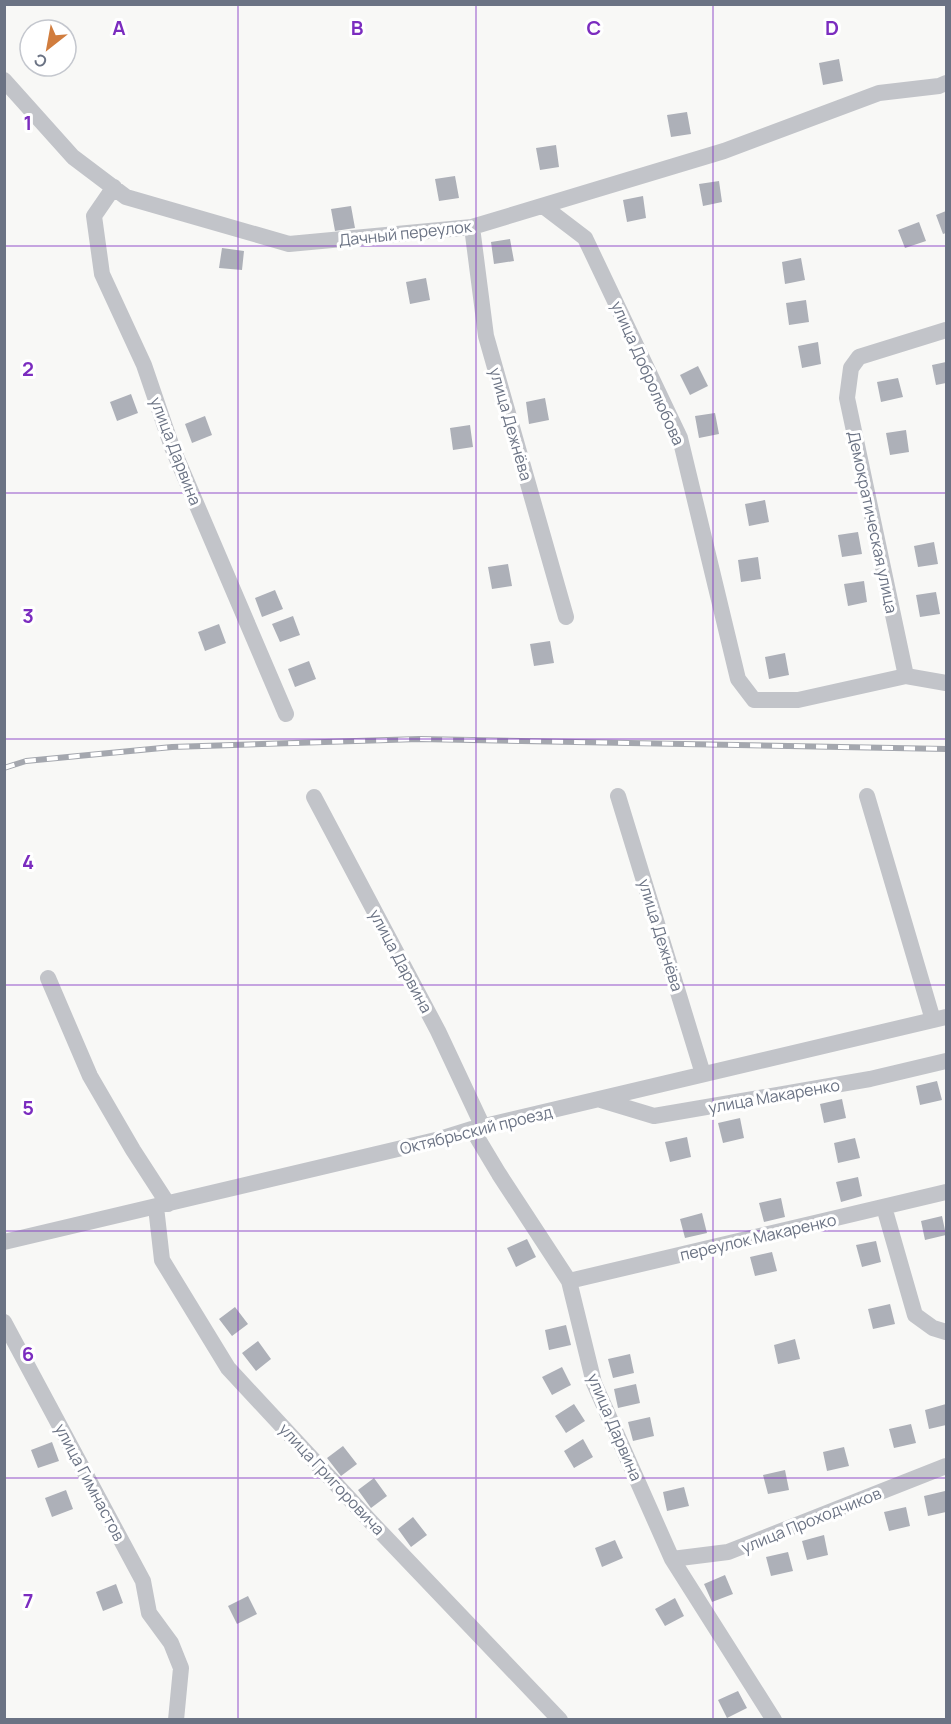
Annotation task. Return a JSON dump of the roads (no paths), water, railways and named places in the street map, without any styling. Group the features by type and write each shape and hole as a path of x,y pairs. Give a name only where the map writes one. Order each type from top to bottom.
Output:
{"street":[{"name":"Дачный переулок","path":"4,80 73,157 126,196 289,244 472,227 724,151 879,93 939,86 946,83"},
{"name":"улица Дарвина","path":"114,187 94,216 102,274 144,365 172,447 286,714"},
{"name":"улица Добролюбова","path":"543,206 585,238 680,438 738,678 754,700 798,700 906,676"},
{"name":"улица Дежнёва","path":"472,227 486,336 566,617"},
{"name":"Демократическая улица","path":"906,676 847,398 851,368 859,357 946,330"},
{"path":"906,676 946,683"},
{"name":"улица Дежнёва","path":"618,796 703,1074"},
{"path":"867,796 940,1018"},
{"name":"улица Дарвина","path":"314,797 438,1031 499,1174 570,1281 594,1383 672,1559 774,1719"},
{"name":"улица Григоровича","path":"48,978 90,1076 162,1206 162,1260 228,1368 372,1523 560,1719"},
{"name":"Октябрьский проезд","path":"4,1242 940,1018"},
{"name":"улица Макаренко","path":"601,1100 654,1116 870,1080 946,1061"},
{"name":"переулок Макаренко","path":"570,1281 946,1192"},
{"path":"884,1207 915,1315 933,1328 946,1332"},
{"name":"улица Гимнастов","path":"4,1322 143,1581 149,1613 171,1643 181,1668 176,1719"},
{"name":"улица Проходчиков","path":"672,1559 728,1552 946,1466"}],"railway":[{"path":"4,768 26,761 172,747 419,739 946,749"}]}
